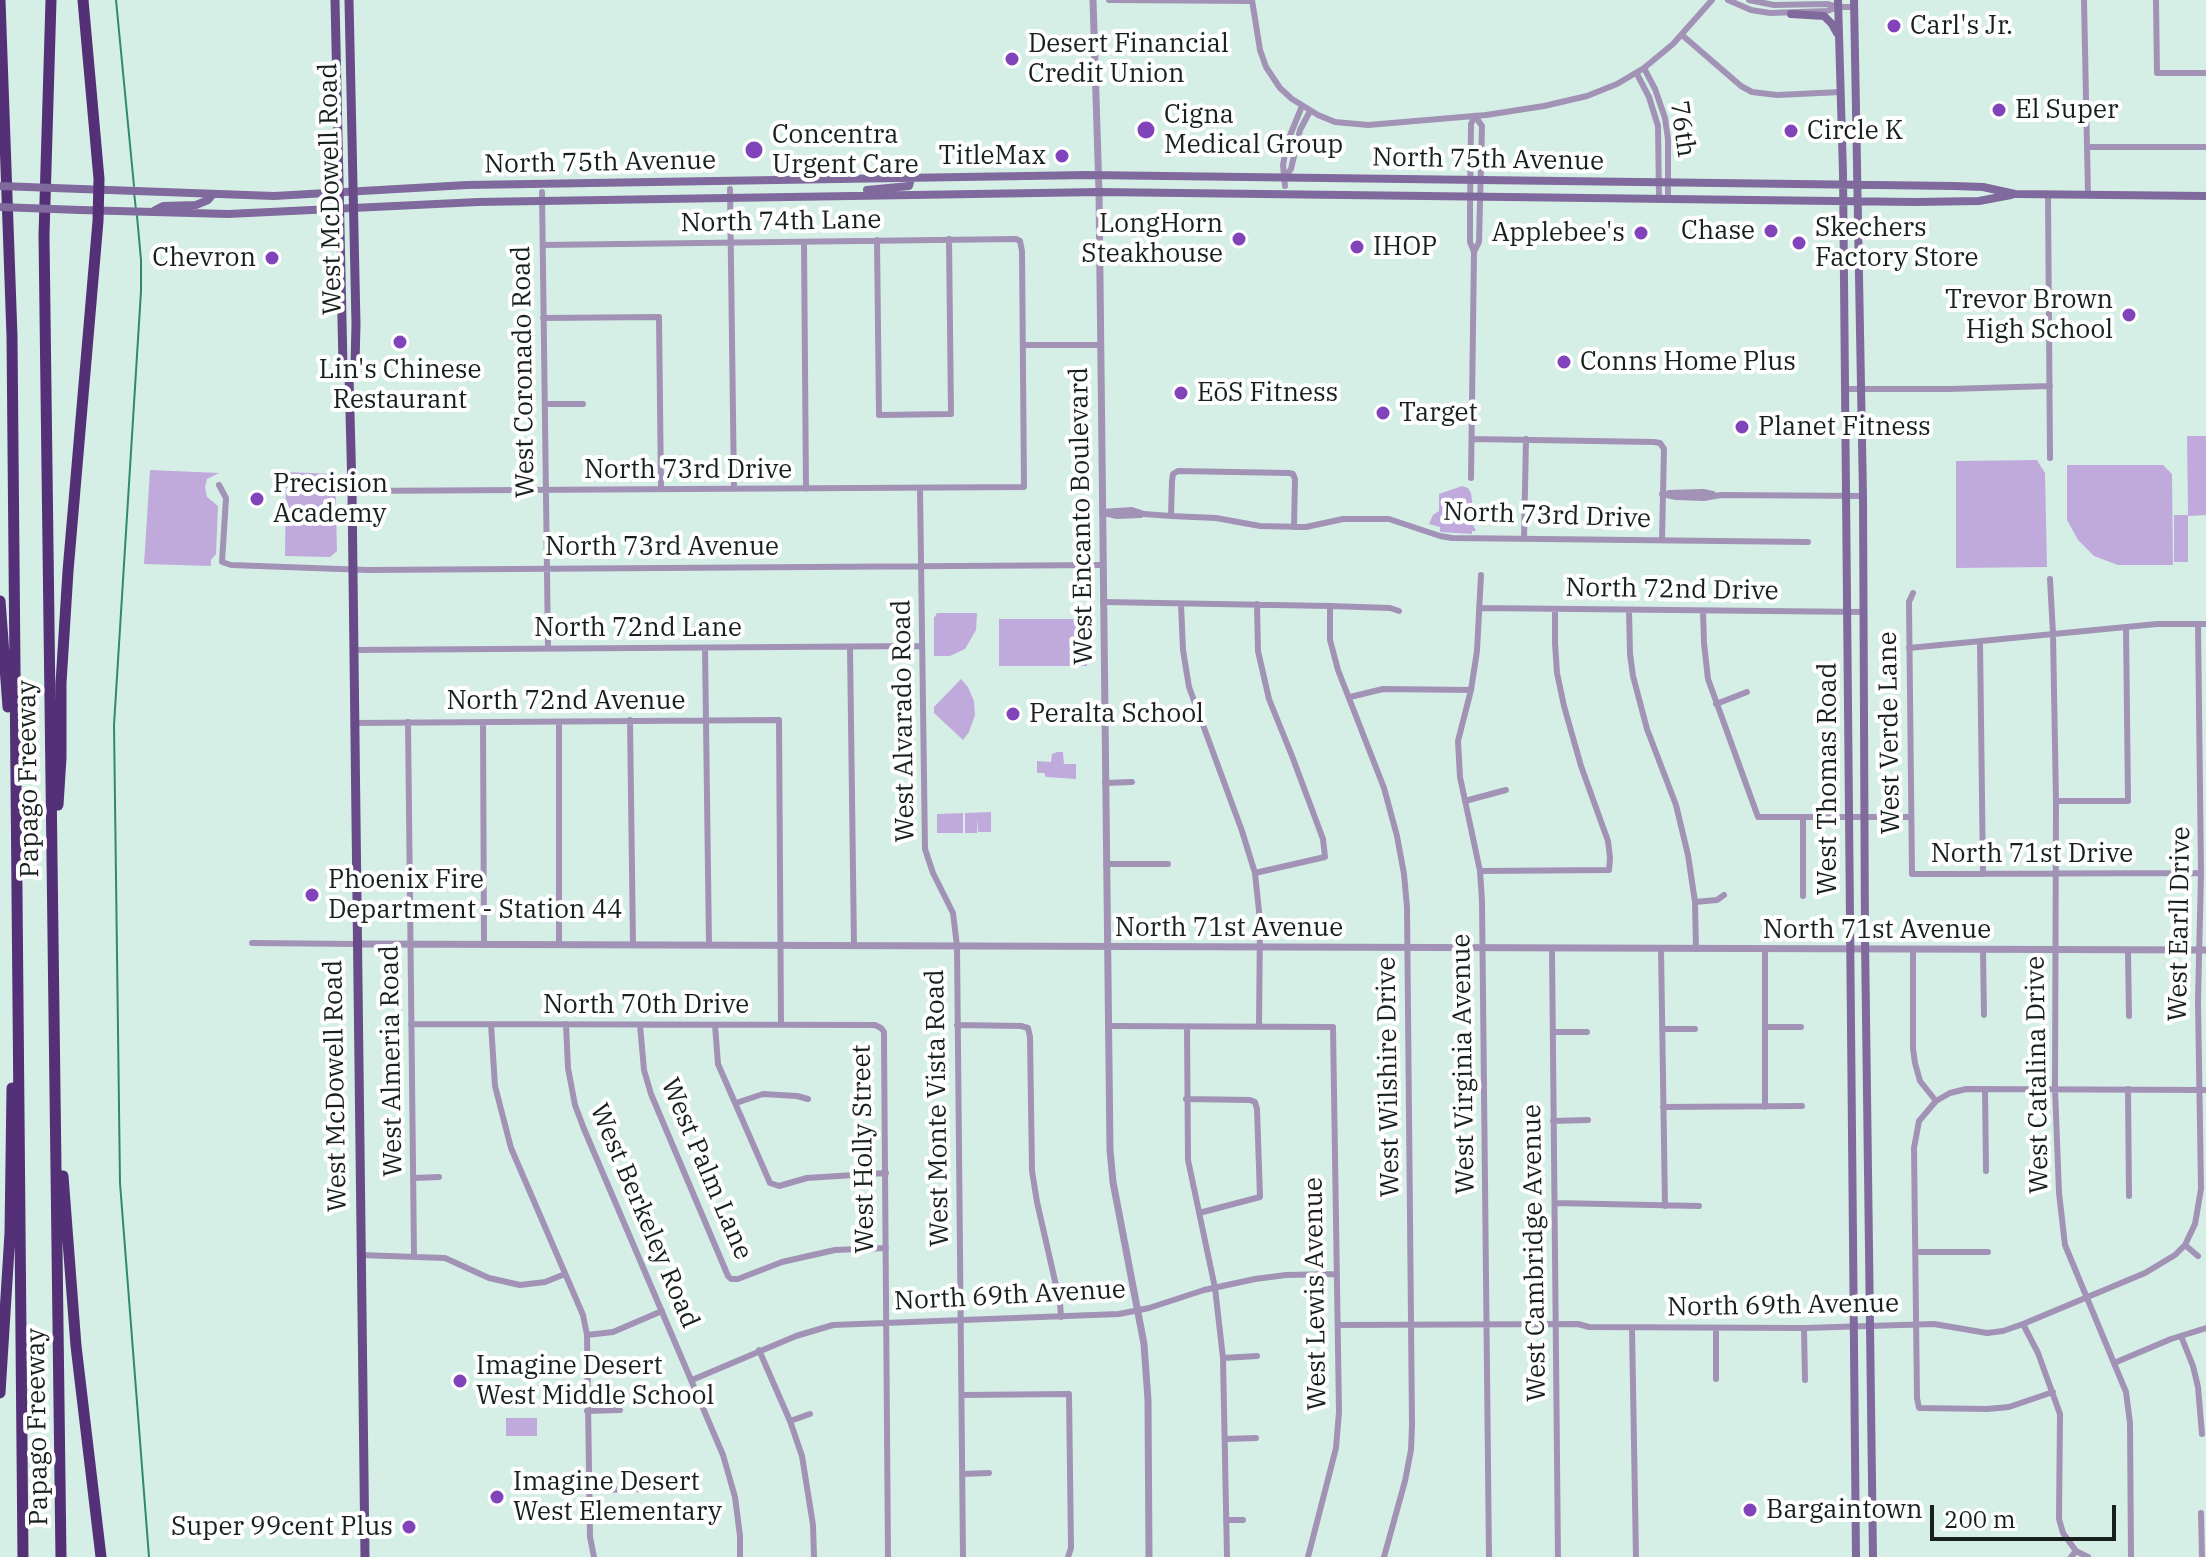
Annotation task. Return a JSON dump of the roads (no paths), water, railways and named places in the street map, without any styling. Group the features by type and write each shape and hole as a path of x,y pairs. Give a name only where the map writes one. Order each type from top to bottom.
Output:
{"highway":[{"name":"Papago Freeway","path":"0,0 12,336 23,1557"},
{"name":"Papago Freeway","path":"51,0 44,235 61,1557"},
{"path":"52,897 68,571 98,210 83,0"},
{"path":"0,601 16,816"},
{"path":"0,1393 10,1233 11,1106 18,1016"},
{"path":"56,1101 76,1346 101,1557"}],"main road":[{"name":"West McDowell Road","path":"335,0 343,365 349,374 352,491 365,1557"},
{"name":"West McDowell Road","path":"349,0 355,365 349,374"},
{"name":"West Thomas Road","path":"1854,3 1863,496 1873,1557"},
{"name":"West Thomas Road","path":"1838,4 1843,184 1856,1557"},
{"path":"1791,14 1824,16 1839,35"},
{"name":"North 75th Avenue","path":"0,186 274,196 497,184 1098,176 1285,181 1470,179 1858,184 1983,187 2015,194 2206,196"},
{"path":"823,196 909,186 911,178 943,194"},
{"name":"North 75th Avenue","path":"0,207 228,214 340,210 542,196 730,193 823,196 1099,192 1843,201 1979,201 2015,194"},
{"path":"149,211 163,206 196,205 213,194"},
{"path":"1852,1157 1868,1157"},
{"path":"1853,1280 1870,1280"}],"street":[{"name":"West Encanto Boulevard","path":"1093,0 1099,192 1110,1150 1113,1182 1144,1344 1148,1400 1149,1557"},
{"path":"1109,0 1252,0 1260,50 1266,67 1280,88 1310,111 1335,122 1368,125 1478,115 1572,100 1609,87 1637,74 1682,35 1712,0"},
{"path":"1728,0 1760,12 1791,14 1827,11 1838,4"},
{"path":"1749,0 1774,5 1854,3"},
{"path":"2084,0 2088,195"},
{"path":"2156,0 2157,73 2206,73"},
{"path":"1682,35 1752,92 1779,95 1841,92"},
{"name":"76th","path":"1644,68 1665,118 1668,139 1663,199"},
{"name":"76th","path":"1637,74 1649,97 1658,126 1664,182"},
{"path":"1285,181 1283,165 1287,143 1302,106"},
{"path":"1285,181 1300,130 1310,111"},
{"path":"1475,196 1470,179 1471,124 1478,115"},
{"path":"1471,478 1474,252 1470,242 1475,196 1481,180 1482,126 1478,115"},
{"path":"2088,147 2206,147"},
{"path":"730,193 734,489"},
{"path":"2048,195 2050,458"},
{"name":"West Coronado Road","path":"542,196 548,648"},
{"name":"North 74th Lane","path":"543,245 1012,238 1020,241 1022,251 1023,345"},
{"path":"877,240 879,415 951,414 949,239"},
{"path":"804,242 806,489"},
{"path":"543,318 659,317 661,489"},
{"path":"1023,345 1101,345"},
{"name":"North 73rd Drive","path":"352,491 1024,487 1023,345"},
{"path":"1845,389 2050,386"},
{"path":"545,404 583,404"},
{"path":"1472,439 1660,443 1664,449 1662,540"},
{"path":"1524,539 1526,439"},
{"path":"1171,516 1173,474 1178,471 1293,474 1294,527"},
{"name":"North 73rd Avenue","path":"219,485 226,498 222,562 249,567 1103,565"},
{"name":"West Alvarado Road","path":"920,488 925,849 953,913 957,946"},
{"path":"1662,494 1863,496"},
{"name":"North 73rd Drive","path":"1102,512 1132,510 1144,514 1294,527 1343,519 1389,519 1440,536 1808,542"},
{"name":"West Virginia Avenue","path":"1481,575 1477,651 1458,741 1460,777 1480,871 1483,948 1489,1557"},
{"name":"West Catalina Drive","path":"2050,579 2056,801 2055,1089 2062,1232 2126,1392 2130,1423 2131,1557"},
{"name":"West Verde Lane","path":"1912,874 1909,602 1913,593"},
{"path":"1103,602 1330,606 1399,611"},
{"path":"1108,1026 1259,1027 1260,948 1255,873 1189,687 1183,650 1181,604"},
{"path":"1255,873 1325,857 1323,839 1269,699 1258,651 1257,604"},
{"name":"West Wilshire Drive","path":"1330,606 1330,640 1338,670 1384,788 1404,874 1408,948 1411,1450 1384,1556"},
{"name":"North 72nd Drive","path":"1479,608 1863,612"},
{"path":"1480,871 1609,870 1608,841 1581,766 1557,673 1555,609"},
{"path":"1629,610 1633,676 1647,729 1676,805 1688,855 1695,902 1696,949"},
{"path":"1703,611 1708,679 1758,817 1911,817"},
{"path":"1909,648 2126,627 2202,624"},
{"name":"West Earll Drive","path":"2195,1224 2201,1189 2202,1090 2198,1001 2203,950 2202,624"},
{"path":"2056,801 2128,801 2126,627"},
{"path":"1980,642 1983,874"},
{"name":"North 72nd Lane","path":"354,650 922,646"},
{"path":"850,647 854,946"},
{"path":"705,648 709,945"},
{"path":"1350,697 1383,689 1471,690"},
{"path":"1716,704 1747,692"},
{"path":"630,720 633,945"},
{"name":"North 72nd Avenue","path":"355,723 779,720 780,946"},
{"name":"West Almeria Road","path":"408,722 414,1255"},
{"path":"483,722 484,945"},
{"path":"559,722 559,945"},
{"path":"1105,783 1132,782"},
{"path":"1465,801 1506,790"},
{"path":"1803,817 1803,896"},
{"path":"1106,864 1168,864"},
{"name":"North 71st Drive","path":"1912,874 2201,873"},
{"path":"1695,902 1717,900 1724,895"},
{"name":"North 71st Avenue","path":"252,943 2203,950"},
{"path":"780,946 781,1025"},
{"name":"West Monte Vista Road","path":"957,946 963,1557"},
{"name":"West Cambridge Avenue","path":"1552,949 1558,1557"},
{"path":"1661,949 1665,1206"},
{"path":"1765,949 1765,1107"},
{"path":"1913,950 1915,1063 1920,1081 1936,1101"},
{"path":"1983,950 1984,1015"},
{"path":"2128,951 2129,1016"},
{"name":"North 70th Drive","path":"411,1024 875,1025 881,1028"},
{"path":"491,1024 495,1086 506,1131 526,1186 583,1315 587,1335 588,1490 594,1557"},
{"name":"West Berkeley Road","path":"566,1024 568,1068 575,1105 723,1455 738,1516 740,1557"},
{"name":"West Palm Lane","path":"640,1025 644,1070 651,1094 725,1272 731,1279 812,1254 886,1248"},
{"path":"715,1025 718,1064 767,1178 773,1185 807,1178 886,1173"},
{"path":"957,1025 1028,1028 1032,1171 1061,1317"},
{"path":"1187,1027 1188,1160 1215,1288 1223,1358 1227,1557"},
{"name":"West Lewis Avenue","path":"1259,1027 1333,1027 1339,1412 1336,1448 1308,1557"},
{"path":"1765,1027 1801,1027"},
{"name":"West Holly Street","path":"881,1028 884,1032 886,1173 888,1557"},
{"path":"1662,1029 1695,1029"},
{"path":"1553,1032 1587,1032"},
{"path":"1985,1089 1986,1171"},
{"path":"2128,1089 2129,1196"},
{"path":"2053,1392 2009,1407 1919,1408 1914,1138 1919,1121 1936,1101 1957,1091 2202,1090"},
{"path":"736,1103 763,1094 808,1099"},
{"path":"1186,1099 1250,1100 1255,1102 1257,1109 1260,1197 1199,1213"},
{"path":"1663,1107 1802,1106"},
{"path":"1553,1121 1588,1120"},
{"path":"414,1178 439,1177"},
{"path":"1555,1203 1699,1206"},
{"name":"North 69th Avenue","path":"1338,1325 1804,1328 1934,1324 1987,1333 2023,1324 2156,1268 2185,1245 2195,1224"},
{"path":"2185,1245 2198,1256"},
{"path":"1916,1252 1988,1252"},
{"path":"360,1255 445,1258 508,1284 534,1284 565,1274"},
{"name":"North 69th Avenue","path":"692,1380 759,1350 833,1325 1119,1314 1215,1288 1276,1277 1336,1274"},
{"path":"587,1335 613,1332 662,1311"},
{"path":"2023,1324 2060,1414 2059,1519 2073,1554 2088,1557"},
{"path":"1632,1328 1636,1557"},
{"path":"1716,1328 1716,1379"},
{"path":"1804,1328 1805,1380"},
{"path":"2114,1363 2206,1328"},
{"path":"2181,1336 2198,1387 2202,1434"},
{"path":"759,1350 802,1456 813,1525 814,1557"},
{"path":"1223,1358 1257,1356"},
{"path":"962,1395 1069,1394 1071,1548 1068,1557"},
{"path":"587,1411 620,1410"},
{"path":"790,1421 810,1414"},
{"path":"1226,1439 1256,1438"},
{"path":"962,1474 989,1473"},
{"path":"588,1490 650,1489"},
{"path":"2201,1513 2202,1557"},
{"path":"1226,1520 1243,1520"},
{"path":"1384,1556 1392,1557"}],"waterway":[{"path":"116,0 134,186"},
{"path":"134,192 136,210"},
{"path":"137,216 141,291 114,725 120,1183 149,1557"}],"place":[{"name":"Carl's Jr.","path":"1894,26"},
{"name":"Desert Financial Credit Union","path":"1012,59"},
{"name":"El Super","path":"1999,110"},
{"name":"Cigna Medical Group","path":"1146,130"},
{"name":"Circle K","path":"1791,131"},
{"name":"Concentra Urgent Care","path":"754,150"},
{"name":"TitleMax","path":"1062,156"},
{"name":"Chase","path":"1771,231"},
{"name":"Applebee's","path":"1641,233"},
{"name":"LongHorn Steakhouse","path":"1239,239"},
{"name":"Skechers Factory Store","path":"1799,243"},
{"name":"IHOP","path":"1357,247"},
{"name":"Chevron","path":"272,258"},
{"name":"Trevor Brown High School","path":"2129,315"},
{"name":"Lin's Chinese Restaurant","path":"400,342"},
{"name":"Conns Home Plus","path":"1564,362"},
{"name":"EōS Fitness","path":"1181,393"},
{"name":"Target","path":"1383,413"},
{"name":"Planet Fitness","path":"1742,427"},
{"name":"Precision Academy","path":"257,499"},
{"name":"Peralta School","path":"1013,714"},
{"name":"Phoenix Fire Department - Station 44","path":"312,895"},
{"name":"Imagine Desert West Middle School","path":"460,1381"},
{"name":"Imagine Desert West Elementary","path":"497,1497"},
{"name":"Bargaintown","path":"1750,1510"},
{"name":"Super 99cent Plus","path":"409,1527"}]}
